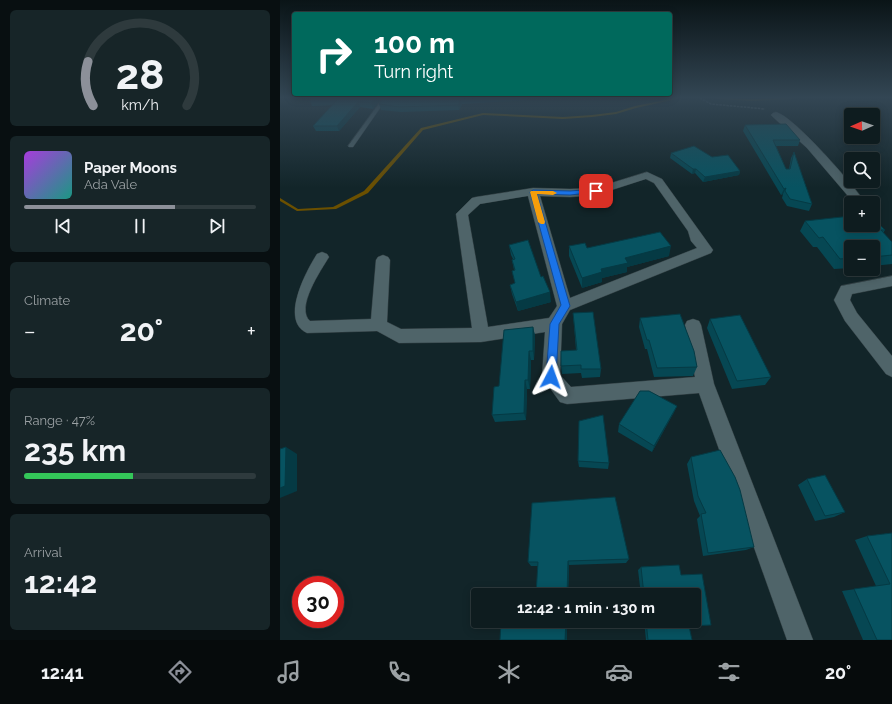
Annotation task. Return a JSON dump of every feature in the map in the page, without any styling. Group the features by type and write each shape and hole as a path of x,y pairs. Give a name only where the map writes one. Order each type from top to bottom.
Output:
{"street":[{"path":"793,128 832,167 855,196"},
{"path":"481,336 462,214 476,201 533,192 570,193 596,191 648,175 658,181 694,231 698,241 706,250 565,306 554,324 551,377 566,396 706,384"},
{"path":"533,192 565,306"},
{"path":"322,257 300,294 297,318 300,324 307,327 379,325 399,336 481,336 554,324"},
{"path":"379,325 383,260"},
{"path":"892,281 846,290 842,300 851,317 892,369"},
{"path":"693,325 706,384 800,640"}],"lane":[{"path":"351,146 364,128"}],"building":[{"path":"747,128 789,128 800,140 773,140 786,169 790,169 794,152 812,204 790,199 785,191 786,188 784,189"},
{"path":"694,146 712,157 728,155 740,171 705,177 696,169 693,169 671,153"},
{"path":"844,217 844,232 880,232 880,225 885,230 881,230 892,242 892,255 880,256 880,240 844,240 844,259 840,259 823,237 819,238 805,221"},
{"path":"660,232 671,246 625,258 628,263 601,269 602,272 582,278 569,246 585,243 587,248"},
{"path":"528,240 541,277 543,276 550,292 516,302 510,285 515,283 512,271 515,270 512,260 515,259 509,245"},
{"path":"593,312 601,369 581,369 581,365 561,366 561,351 577,350 573,313"},
{"path":"680,314 694,351 697,367 657,368 649,340 647,340 640,318"},
{"path":"740,315 771,377 737,381 710,319"},
{"path":"533,327 533,351 529,351 528,380 525,380 524,413 492,415 494,387 499,386 504,330"},
{"path":"640,391 649,391 677,406 654,446 619,424"},
{"path":"603,415 609,463 578,461 579,421"},
{"path":"286,447 285,486 280,488 280,449"},
{"path":"720,450 735,477 740,490 754,547 708,553 701,514 706,513 698,496 691,457"},
{"path":"825,475 845,512 825,516 807,479"},
{"path":"615,497 629,559 568,561 567,588 536,588 538,562 528,562 532,503"},
{"path":"892,533 892,640 877,640 854,589 890,584 867,536"},
{"path":"679,565 681,575 702,574 711,625 701,625 701,588 643,588 641,567"},
{"path":"501,628 566,628 565,640 500,640"},
{"path":"647,628 689,628 692,640 648,640"}],"waterway":[{"path":"280,199 297,210 334,208 366,192 422,129 427,128"}],"slow traffic":[{"path":"541,222 533,192 553,193"}],"route":[{"path":"551,377 554,324 565,306 533,192 570,193 596,191"}]}
